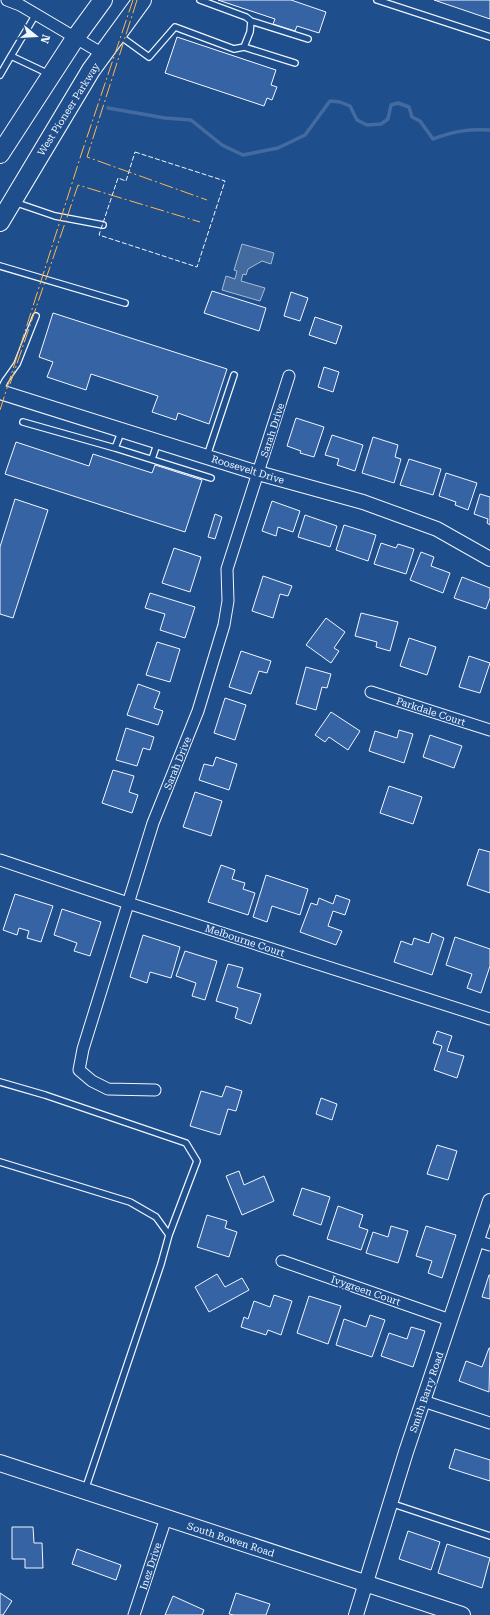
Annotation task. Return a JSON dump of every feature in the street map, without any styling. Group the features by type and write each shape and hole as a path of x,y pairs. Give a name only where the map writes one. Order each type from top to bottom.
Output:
{"main road":[{"path":"0,154 76,37 103,0"},
{"name":"West Pioneer Parkway","path":"0,222 64,113 103,54 142,0"},
{"name":"South Bowen Road","path":"0,1463 462,1615"}],"street":[{"path":"7,0 20,5 103,54"},
{"name":"Sarah Drive","path":"155,1090 108,1089 92,1081 79,1070 83,1049 153,823 198,711 224,625 228,601 227,568 289,376"},
{"name":"Roosevelt Drive","path":"0,392 258,473 363,502 437,529 490,558"},
{"name":"Parkdale Court","path":"371,692 490,730"},
{"name":"Melbourne Court","path":"0,860 128,903 490,1019"},
{"name":"Smith Barry Road","path":"356,1615 406,1452 450,1320 483,1243 490,1201"},
{"name":"Ivygreen Court","path":"282,1261 450,1320"},
{"path":"423,1401 490,1423"},
{"name":"Inez Drive","path":"134,1615 166,1518"}],"lane":[{"path":"200,0 246,17 251,21 308,39"},
{"path":"377,0 490,37"},
{"path":"0,75 36,14"},
{"path":"244,46 250,32 251,21"},
{"path":"118,34 149,57 175,27 234,49 244,46 295,63"},
{"path":"11,56 51,75"},
{"path":"12,201 55,216 103,224"},
{"path":"0,266 125,303"},
{"path":"0,392 5,381 17,364 36,316"},
{"path":"207,456 234,375"},
{"path":"23,422 152,459 211,478"},
{"path":"115,448 122,430"},
{"path":"152,459 158,441"},
{"path":"0,1082 45,1095 186,1144 197,1161 169,1235 161,1264 84,1491"},
{"path":"0,1162 130,1202 156,1217 169,1235"},
{"path":"390,1503 490,1536"}],"water":[{"path":"242,244 274,253 271,264 262,261 248,269 246,275 243,274 241,281 265,288 260,301 222,290 226,276 235,279 237,271 234,270"}],"building":[{"path":"218,0 291,0 326,12 319,33 297,26 295,31 273,24 275,19"},
{"path":"434,0 490,0 490,19"},
{"path":"177,37 276,70 271,85 277,87 272,100 267,98 264,106 165,73"},
{"path":"212,291 266,308 259,331 204,313"},
{"path":"291,292 308,298 300,321 284,316"},
{"path":"53,313 227,369 209,424 178,413 176,420 152,412 158,396 91,374 86,390 47,377 53,362 39,357"},
{"path":"315,317 342,326 336,344 309,335"},
{"path":"324,367 339,372 333,392 318,387"},
{"path":"296,418 324,427 314,457 300,453 301,451 287,446"},
{"path":"332,435 363,445 355,471 337,465 339,459 325,455"},
{"path":"373,437 398,445 395,457 401,459 394,483 362,473"},
{"path":"16,442 89,466 93,454 152,473 155,465 202,480 185,532 5,474"},
{"path":"409,459 441,469 433,495 400,485"},
{"path":"446,473 477,483 468,510 455,505 456,502 439,496"},
{"path":"480,494 490,497 490,525 487,523 488,519 474,514"},
{"path":"15,499 48,510 13,618 0,614 0,547"},
{"path":"272,501 300,511 293,532 278,527 276,536 262,531"},
{"path":"215,514 222,517 215,539 208,537"},
{"path":"305,515 337,526 330,547 298,537"},
{"path":"344,525 376,535 368,561 336,550"},
{"path":"381,543 396,548 398,544 414,549 406,574 374,564"},
{"path":"174,548 201,557 190,592 162,583"},
{"path":"421,552 434,557 431,566 450,573 443,593 410,580"},
{"path":"263,576 292,586 288,596 280,594 273,618 252,611"},
{"path":"462,577 490,588 490,598 486,609 454,598"},
{"path":"150,593 195,607 185,638 160,630 165,614 145,608"},
{"path":"361,613 398,622 390,651 376,647 377,642 355,636"},
{"path":"326,618 345,632 334,648 339,651 331,663 306,645"},
{"path":"409,638 436,647 427,675 400,666"},
{"path":"157,642 180,649 170,682 146,675"},
{"path":"241,651 271,661 267,673 259,671 251,694 229,687"},
{"path":"469,656 490,663 480,693 459,687"},
{"path":"306,667 331,674 327,688 322,687 316,710 296,704"},
{"path":"138,684 160,692 154,708 163,711 158,725 127,715"},
{"path":"225,698 246,705 235,740 214,733"},
{"path":"331,712 360,731 348,750 329,737 325,742 315,735"},
{"path":"126,728 154,737 150,750 143,748 137,766 116,760"},
{"path":"399,730 413,734 404,763 369,751 375,731 397,738"},
{"path":"430,735 462,746 454,768 423,757"},
{"path":"216,757 237,764 229,790 199,780 204,764 213,766"},
{"path":"113,770 134,776 129,792 138,795 132,813 102,803"},
{"path":"389,786 422,797 413,824 380,813"},
{"path":"195,792 222,801 211,836 183,827"},
{"path":"479,849 490,852 490,893 467,885"},
{"path":"221,865 235,870 232,879 245,883 243,889 255,893 248,915 208,902"},
{"path":"266,875 308,889 300,915 272,906 267,922 253,917"},
{"path":"15,894 53,906 41,942 27,938 29,931 19,928 17,935 3,930"},
{"path":"336,895 350,900 345,915 333,911 328,926 342,931 336,945 300,932 311,903 317,905 319,898 333,904"},
{"path":"62,909 101,922 90,956 74,951 77,943 54,935"},
{"path":"432,933 444,938 432,975 394,962 401,941 412,945 414,938 429,943"},
{"path":"143,935 180,947 171,978 150,972 147,983 130,977"},
{"path":"455,937 490,949 490,966 481,993 467,988 472,974 446,965"},
{"path":"185,951 217,961 205,1000 192,996 196,983 176,976"},
{"path":"228,964 243,968 237,987 261,994 251,1024 235,1018 238,1008 216,1001"},
{"path":"437,1031 452,1036 447,1051 464,1056 457,1078 434,1070 442,1046 433,1043"},
{"path":"226,1086 242,1091 236,1111 228,1109 220,1135 190,1126 201,1091 222,1097"},
{"path":"321,1098 337,1104 332,1120 316,1114"},
{"path":"437,1145 457,1151 448,1180 427,1174"},
{"path":"239,1171 244,1185 264,1176 274,1201 242,1215 226,1176"},
{"path":"302,1188 330,1197 321,1225 293,1215"},
{"path":"338,1206 363,1215 359,1227 368,1230 361,1250 327,1239"},
{"path":"207,1215 227,1221 225,1228 237,1232 229,1257 197,1247"},
{"path":"391,1226 408,1231 398,1263 366,1253 373,1232 388,1237"},
{"path":"426,1226 456,1235 442,1278 428,1273 432,1261 416,1256"},
{"path":"217,1274 225,1287 242,1278 249,1290 209,1312 195,1287"},
{"path":"490,1275 490,1299 482,1297"},
{"path":"274,1295 292,1301 281,1335 268,1330 266,1335 241,1327 244,1317 248,1319 254,1301 270,1307"},
{"path":"309,1296 341,1306 328,1344 297,1333"},
{"path":"370,1315 385,1320 372,1357 336,1345 344,1319 366,1327"},
{"path":"411,1327 425,1331 413,1367 381,1356 389,1333 407,1339"},
{"path":"489,1348 489,1392 459,1381 466,1361 482,1367"},
{"path":"455,1449 490,1460 490,1481 449,1468"},
{"path":"12,1527 33,1527 34,1543 42,1543 43,1568 25,1568 25,1559 12,1559"},
{"path":"408,1531 440,1542 431,1570 399,1559"},
{"path":"447,1544 490,1558 482,1588 438,1573"},
{"path":"77,1549 121,1565 116,1580 72,1564"},
{"path":"0,1593 12,1601 3,1615 0,1615"},
{"path":"236,1593 270,1604 266,1615 229,1614"},
{"path":"173,1596 204,1610 202,1615 165,1615"}],"waterway":[{"path":"108,108 165,118 191,120 222,145 243,155 278,148 305,135 330,101 340,102 350,106 357,120 367,125 381,124 388,119 391,105 398,103 409,107 412,117 420,121 433,139 461,131 490,130"}],"fence":[{"path":"135,152 225,181 197,267 99,235 118,178 126,181 135,152"}],"power":[{"path":"0,410 81,155 133,0"},
{"path":"137,0 87,157 207,200"},
{"path":"10,384 78,185 200,222"}]}
